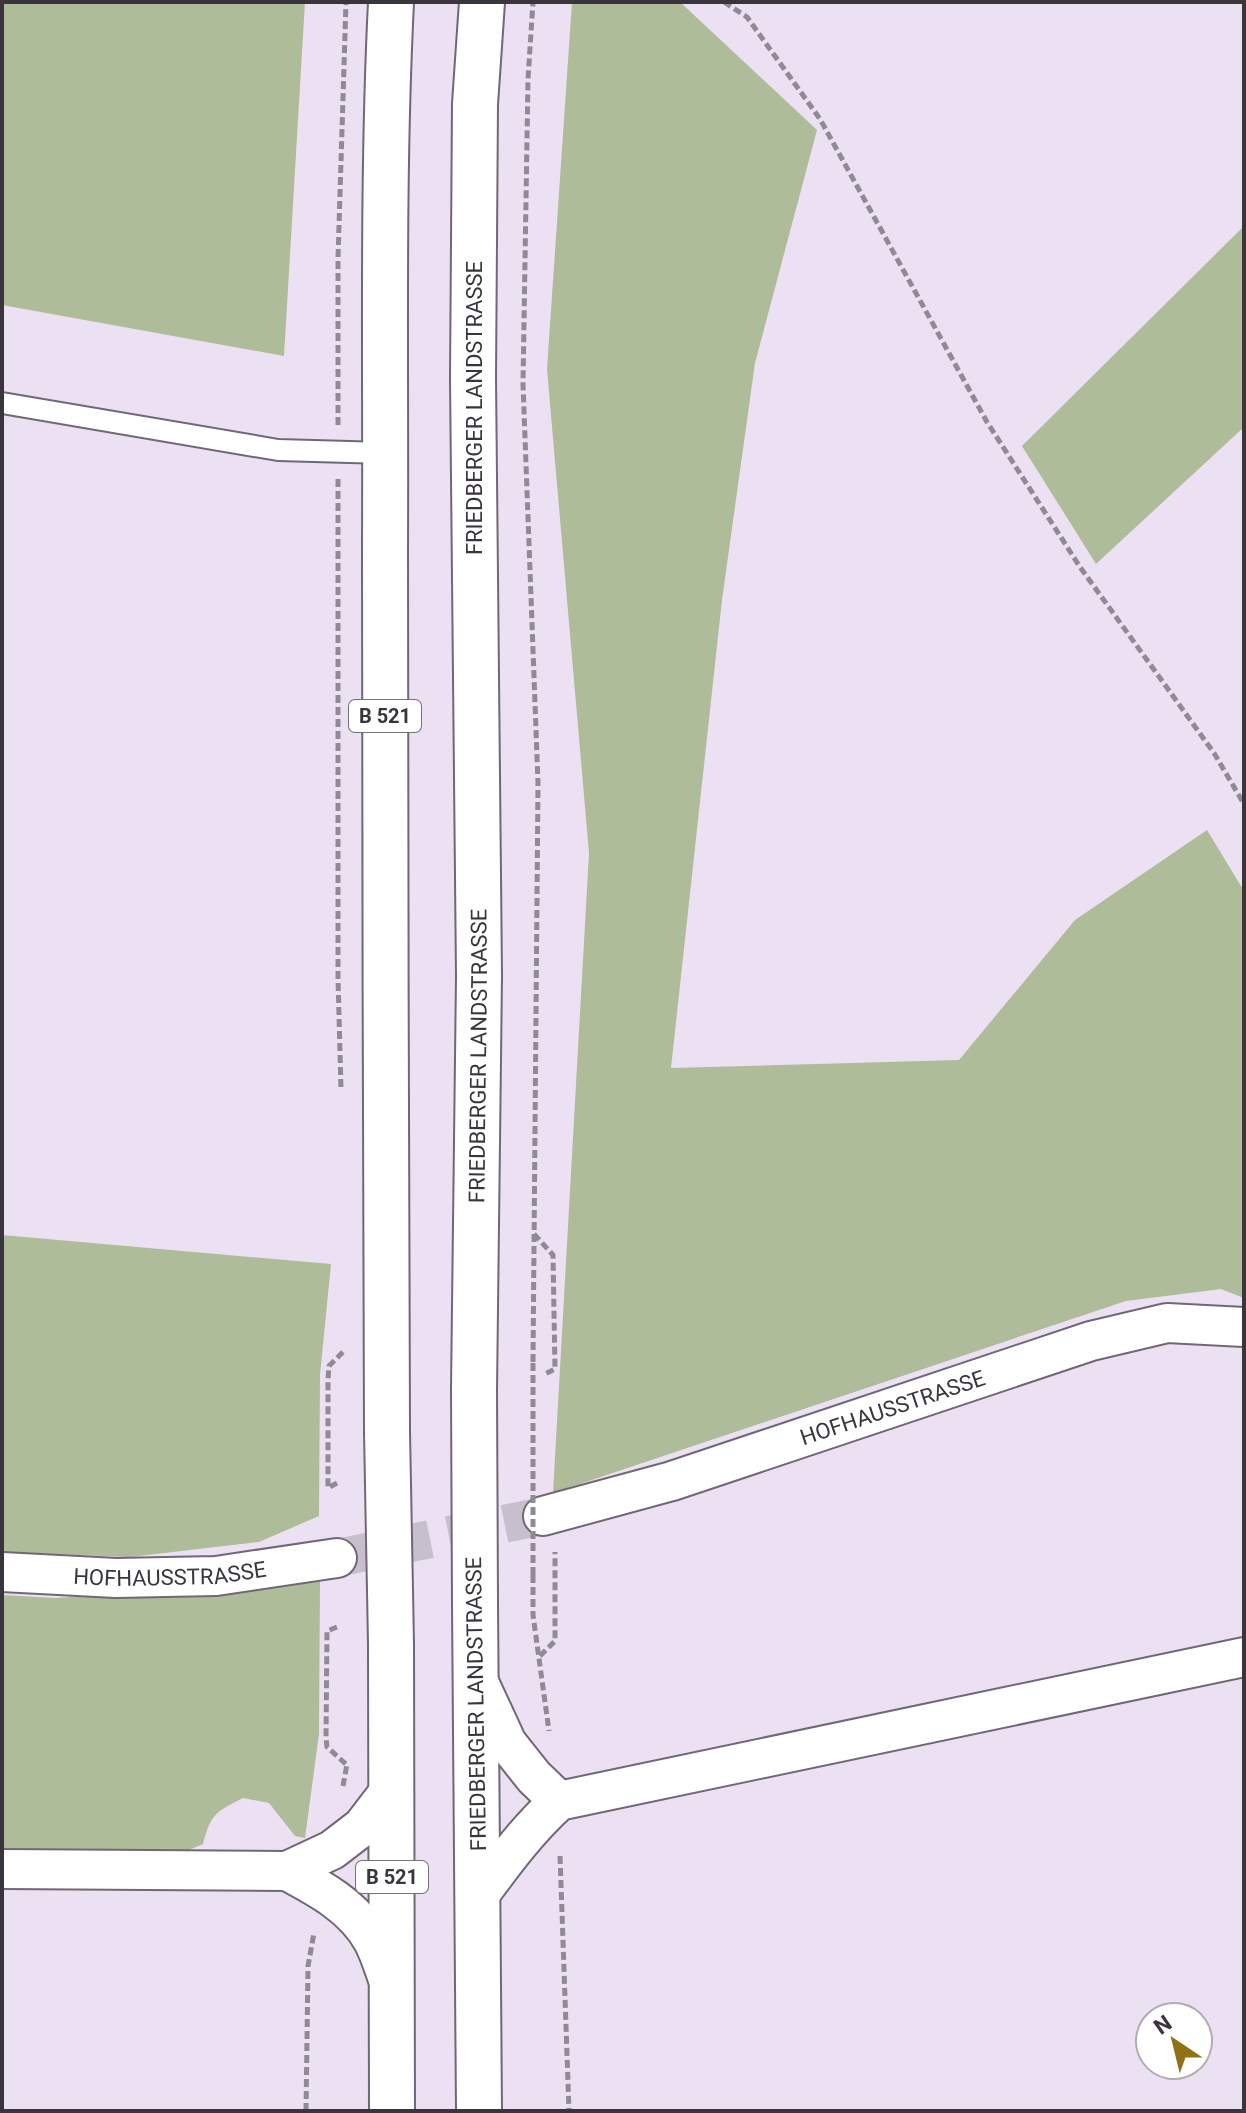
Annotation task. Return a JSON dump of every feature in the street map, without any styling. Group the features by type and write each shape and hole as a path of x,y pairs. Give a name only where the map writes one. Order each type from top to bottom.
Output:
{"main road":[{"name":"B 521","path":"391,2 386,100 385,986 392,2111"},
{"name":"FRIEDBERGER LANDSTRASSE","path":"479,2111 474,1390 479,976 473,363 475,104 482,2"}],"street":[{"name":"HOFHAUSSTRASSE","path":"543,1516 672,1481 1091,1341 1167,1323 1244,1327"},
{"name":"HOFHAUSSTRASSE","path":"2,1572 116,1578 216,1576 337,1558"},
{"path":"478,1897 527,1832 559,1801 1244,1657"},
{"path":"476,1678 507,1743 534,1777 559,1801"},
{"path":"2,1869 287,1871 332,1850 362,1827 392,1788"},
{"path":"287,1871 323,1890 347,1909 372,1940 391,1987"}],"lane":[{"path":"2,403 278,450 385,453"}],"path":[{"path":"533,2 528,79 523,384 538,783 533,1575"},
{"path":"724,2 747,17 820,119 987,422 1080,567 1214,753 1244,804"},
{"path":"533,1233 553,1255 555,1369 543,1375"},
{"path":"337,1483 328,1488 329,1366 348,1347"},
{"path":"540,1657 555,1641 555,1558"},
{"path":"337,1627 327,1631 326,1738 327,1747 347,1765"},
{"path":"332,1850 348,1751"},
{"path":"306,2111 308,1966 323,1890"}],"green space":[{"path":"2,2 305,2 284,356 2,305"},
{"path":"572,2 680,2 817,130 755,363 722,600 671,1068 959,1060 1075,920 1207,830 1244,891 1244,1298 1221,1289 1126,1301 553,1493 589,853 547,369"},
{"path":"1244,226 1244,427 1096,564 1022,446"},
{"path":"2,1235 331,1264 320,1375 319,1516 259,1542 130,1557 2,1552"},
{"path":"320,1580 319,1734 305,1838 295,1836 269,1803 243,1798 216,1815 203,1844 189,1850 2,1849 2,1595 56,1598"}],"tunnel":[{"path":"337,1558 543,1516"}]}
